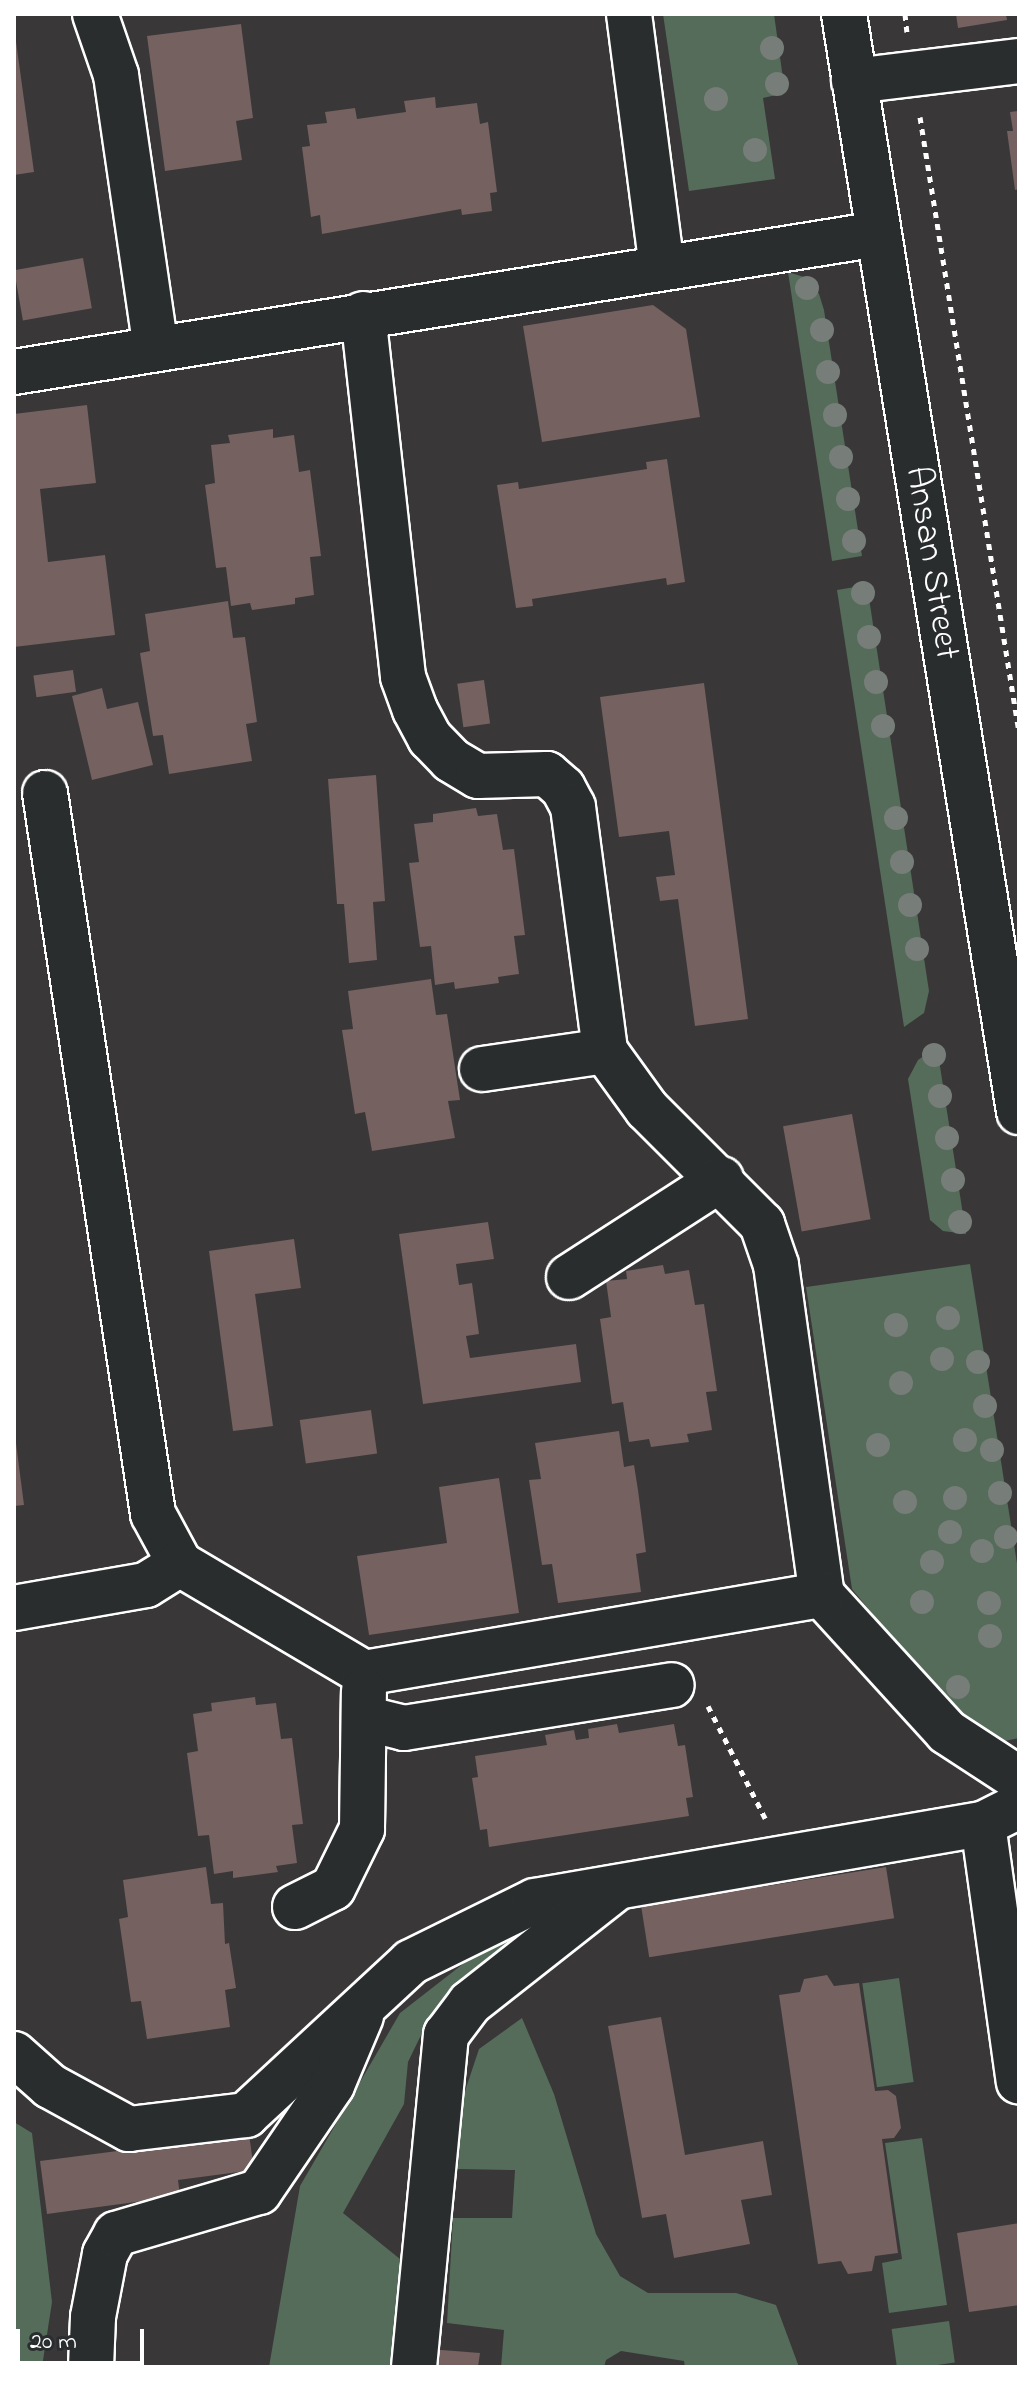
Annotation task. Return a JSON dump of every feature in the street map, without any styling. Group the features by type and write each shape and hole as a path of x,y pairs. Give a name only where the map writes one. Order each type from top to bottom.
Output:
{"street":[{"path":"95,14 116,75 156,348"},
{"path":"629,14 662,267"},
{"name":"Ansan Street","path":"844,14 1019,1112"},
{"path":"854,81 1019,61"},
{"path":"14,372 878,234"},
{"path":"363,314 403,677 430,738 451,760 478,776 547,774 563,788 573,807 605,1051 647,1109 721,1179 762,1224 776,1265 822,1595 947,1732 1019,1779"},
{"path":"45,793 153,1514 180,1564 364,1673 822,1595"},
{"path":"482,1069 605,1051"},
{"path":"569,1277 721,1179"},
{"path":"14,1608 146,1585 180,1564"},
{"path":"295,1907 333,1888 362,1829 364,1673"},
{"path":"364,1718 404,1728 672,1685"},
{"path":"14,2054 50,2086 129,2129 246,2115 411,1962 535,1901 783,1861 1001,1815 1019,2082"},
{"path":"414,2367 446,2035 470,2003 617,1887"},
{"path":"91,2367 105,2254 116,2234 259,2192 332,2085 367,2003"}],"path":[{"path":"905,14 1019,732"},
{"path":"672,1685 690,1686 712,1711 783,1861"}],"green space":[{"path":"663,14 774,14 785,93 763,98 775,179 689,191"},
{"path":"788,272 804,277 819,294 824,310 862,556 832,561"},
{"path":"867,585 929,991 924,1013 904,1027 837,590"},
{"path":"937,1047 966,1234 943,1231 930,1220 908,1079 918,1060"},
{"path":"970,1264 1019,1576 1019,1738 1000,1742 975,1739 852,1589 806,1287"},
{"path":"558,1915 461,1990 423,2031 408,2062 404,2104 343,2213 400,2259 392,2367 269,2367 300,2186 400,2013 486,1946"},
{"path":"899,1978 914,2082 877,2087 862,1983"},
{"path":"522,2018 554,2094 596,2234 620,2276 648,2293 736,2293 776,2305 799,2367 685,2367 684,2361 621,2351 606,2360 604,2367 501,2367 504,2330 447,2323 453,2218 512,2218 515,2170 458,2169 461,2103 479,2049"},
{"path":"14,2122 32,2133 52,2302 42,2367 14,2367"},
{"path":"922,2138 947,2305 889,2313 882,2263 902,2259 885,2143"},
{"path":"949,2321 955,2363 897,2367 892,2329"}],"building":[{"path":"956,14 1006,14 1007,20 958,28"},
{"path":"241,24 253,118 236,121 242,160 165,171 147,36"},
{"path":"14,27 34,172 14,175"},
{"path":"435,97 436,108 477,103 480,124 488,122 497,192 490,193 492,211 462,215 461,209 322,234 320,215 311,217 302,147 310,146 307,125 327,123 325,112 355,108 357,119 406,112 404,101"},
{"path":"1019,111 1019,189 1015,190 1007,131 1013,131 1010,112"},
{"path":"83,258 92,308 23,320 14,270"},
{"path":"653,305 686,329 700,417 542,442 523,326"},
{"path":"87,405 96,483 40,489 48,562 105,555 115,635 14,647 14,414"},
{"path":"273,429 273,438 294,435 299,472 310,470 321,556 310,557 314,595 295,598 295,604 252,610 250,603 231,606 226,567 216,568 205,485 215,483 211,445 230,443 228,435"},
{"path":"667,459 685,582 667,585 666,578 532,599 533,606 516,608 497,485 518,482 519,489 647,469 646,462"},
{"path":"228,601 233,638 245,637 257,722 246,724 252,761 169,774 163,735 153,736 140,653 150,651 145,614"},
{"path":"73,670 76,692 36,697 33,676"},
{"path":"484,680 490,724 463,727 457,684"},
{"path":"704,683 748,1019 695,1026 678,899 660,901 656,877 675,875 669,831 619,837 600,697"},
{"path":"102,688 107,709 138,702 153,765 92,780 72,696"},
{"path":"376,775 385,901 373,902 377,960 349,963 344,904 337,904 328,779"},
{"path":"476,808 478,816 497,814 503,850 514,849 525,935 514,936 519,974 498,977 499,983 455,989 454,982 435,985 431,946 420,947 409,863 419,862 414,824 433,822 433,814"},
{"path":"431,979 436,1015 447,1014 460,1100 448,1101 455,1138 372,1151 365,1112 355,1114 342,1030 353,1029 348,991"},
{"path":"852,1114 871,1219 802,1232 783,1126"},
{"path":"488,1222 494,1259 456,1264 459,1285 472,1283 479,1334 466,1336 470,1358 576,1344 581,1382 423,1404 399,1234"},
{"path":"294,1239 301,1288 255,1294 273,1426 233,1431 209,1251"},
{"path":"663,1265 665,1274 689,1270 695,1305 704,1304 717,1391 706,1392 712,1430 687,1434 689,1442 651,1447 649,1439 629,1442 623,1402 612,1404 600,1319 611,1317 606,1281 627,1279 626,1271"},
{"path":"371,1410 377,1454 306,1464 300,1420"},
{"path":"619,1431 624,1467 634,1465 638,1490 646,1552 636,1554 641,1592 558,1603 552,1564 542,1565 529,1480 541,1479 535,1443"},
{"path":"14,1444 24,1505 14,1506"},
{"path":"499,1478 519,1613 369,1635 357,1556 447,1543 439,1487"},
{"path":"255,1697 256,1705 276,1703 281,1739 292,1738 303,1824 292,1825 297,1863 276,1866 278,1872 233,1878 233,1871 214,1874 209,1835 198,1836 187,1753 198,1751 193,1714 212,1711 211,1703"},
{"path":"617,1724 619,1733 674,1724 678,1746 685,1745 693,1797 686,1798 689,1816 489,1847 487,1829 480,1830 472,1778 478,1777 475,1756 547,1745 545,1735 574,1730 576,1740 589,1738 588,1729"},
{"path":"206,1867 211,1904 223,1903 225,1944 229,1943 236,1988 225,1990 230,2027 147,2039 141,2001 131,2002 119,1919 128,1917 123,1880"},
{"path":"886,1867 894,1918 649,1957 641,1906"},
{"path":"827,1975 834,1986 859,1983 875,2091 888,2090 896,2096 901,2128 894,2138 882,2139 898,2253 875,2256 872,2271 848,2274 841,2261 818,2264 779,1995 800,1992 804,1979"},
{"path":"661,2017 685,2155 763,2141 772,2195 741,2200 750,2244 674,2258 666,2214 642,2218 608,2026"},
{"path":"249,2134 254,2170 178,2180 180,2196 47,2214 40,2161"},
{"path":"1019,2223 1019,2305 969,2312 957,2233"},
{"path":"429,2349 480,2353 478,2367 427,2367"}]}
